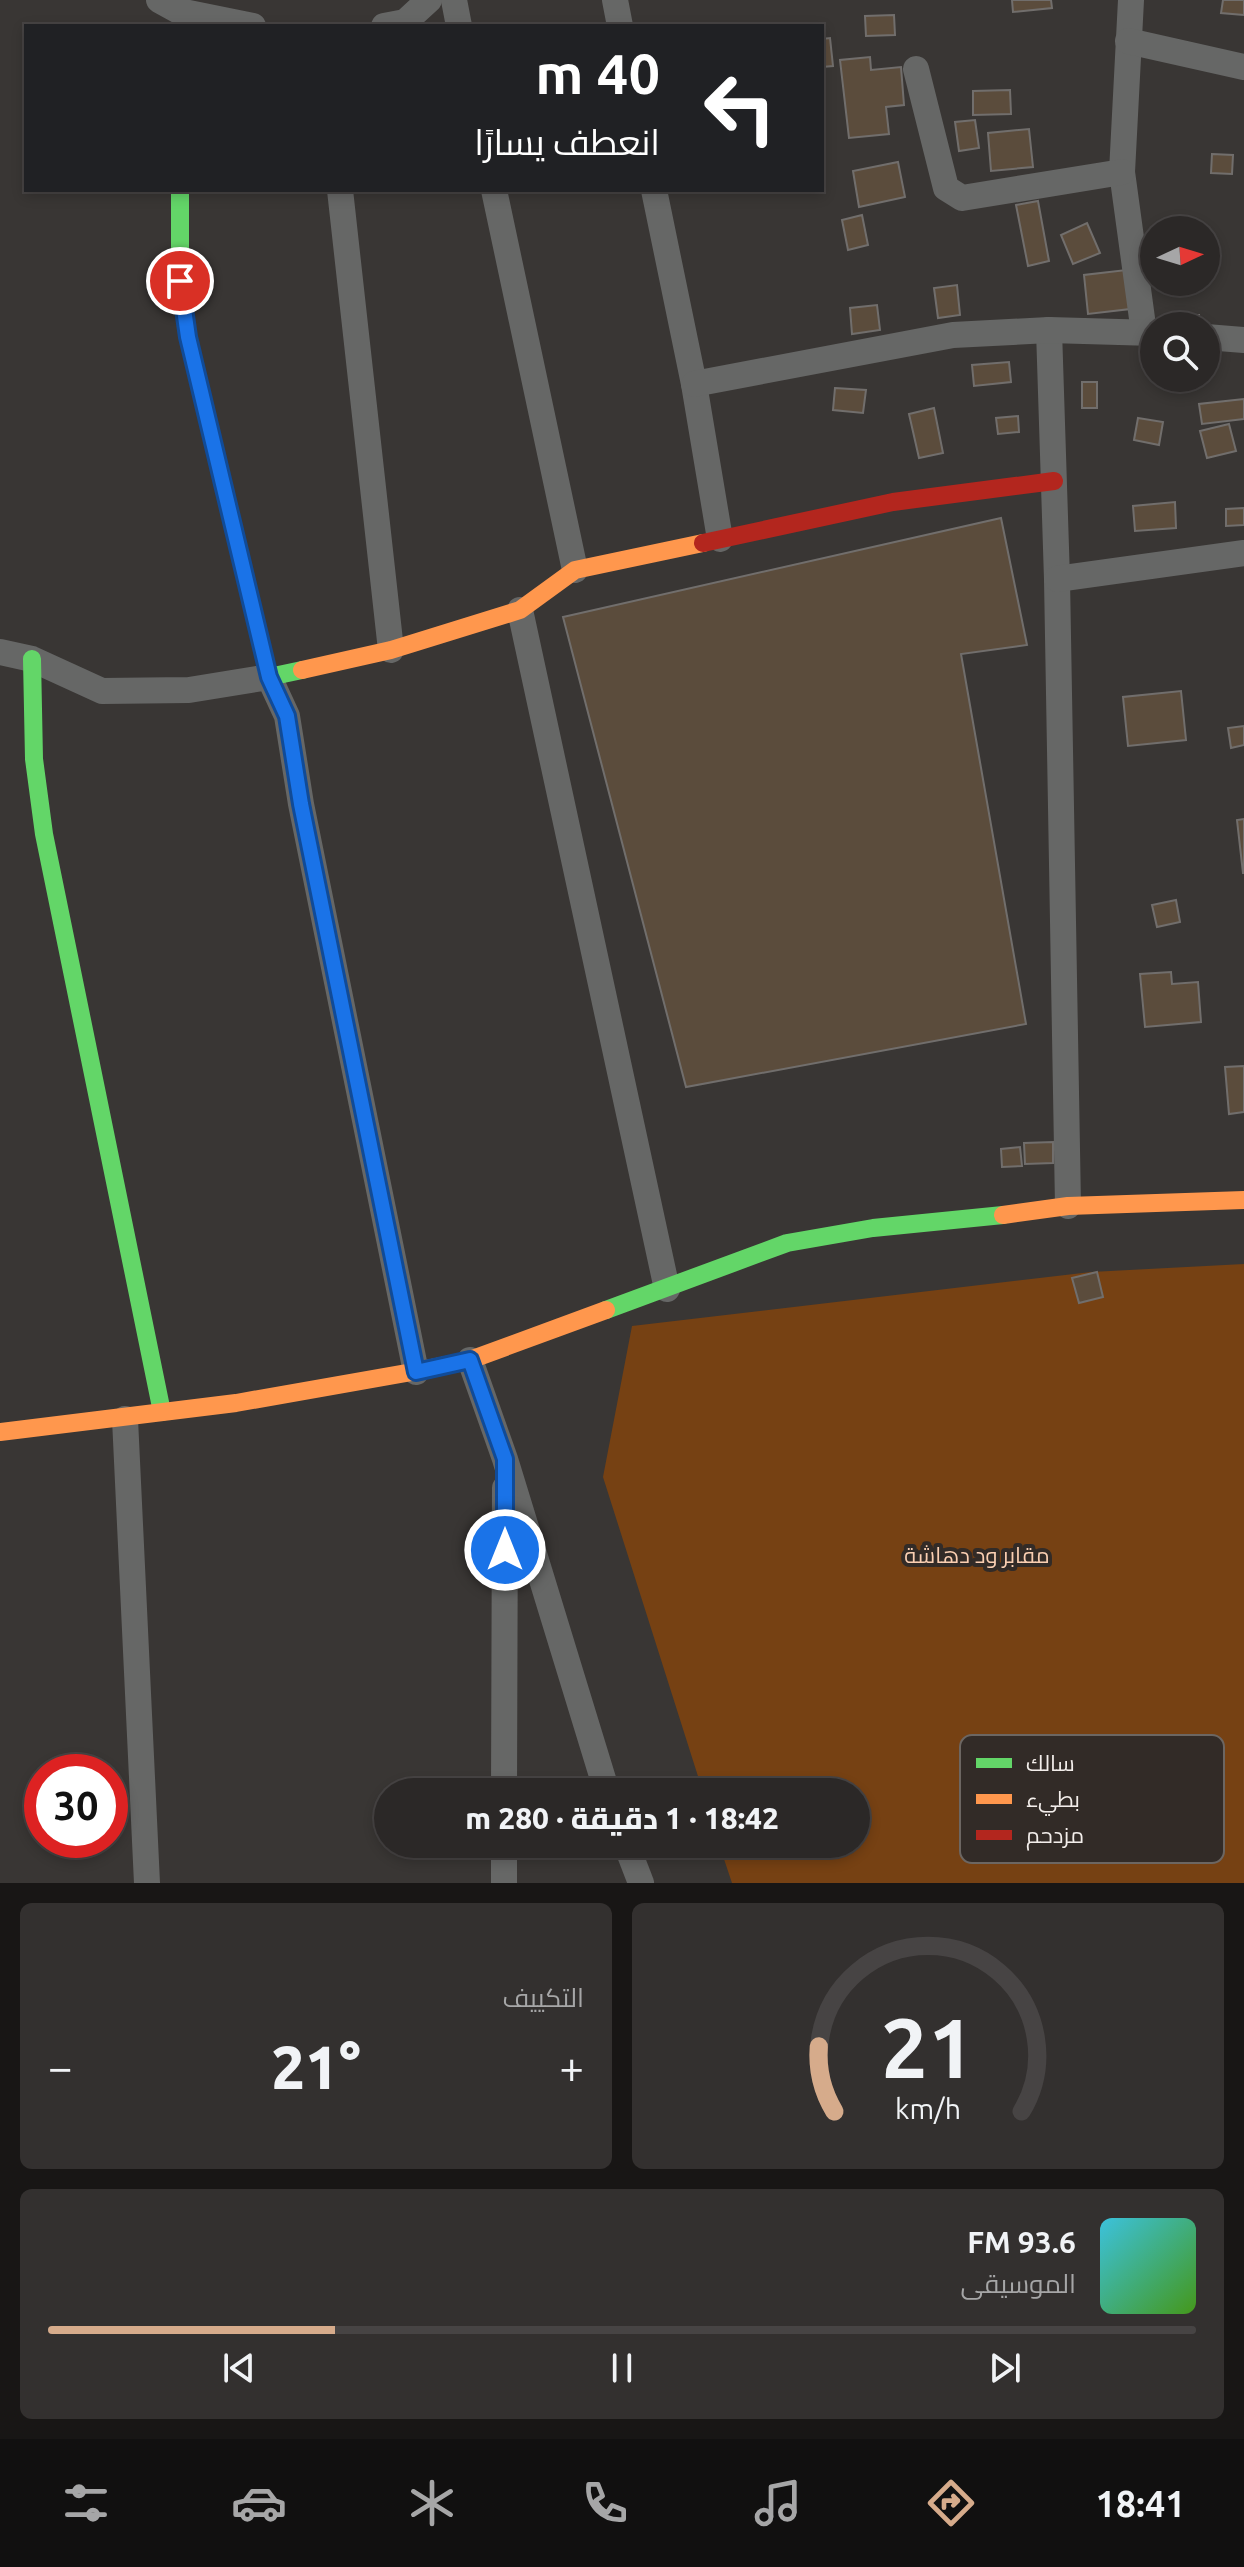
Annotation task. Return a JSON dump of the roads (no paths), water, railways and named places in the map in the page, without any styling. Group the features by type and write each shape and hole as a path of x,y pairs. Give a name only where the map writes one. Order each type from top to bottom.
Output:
{"street":[{"path":"397,16 429,0"},
{"path":"454,0 459,24"},
{"path":"615,0 620,24"},
{"path":"1131,0 1122,172 1145,312"},
{"path":"172,12 241,24"},
{"path":"1128,41 1244,67"},
{"path":"916,69 946,188 954,195 962,198 1122,172"},
{"path":"180,192 180,281 188,337 269,677 287,716 301,804 416,1372"},
{"path":"340,192 391,650"},
{"path":"494,192 575,570"},
{"path":"654,192 694,384 720,539"},
{"path":"1049,330 1057,579 1068,1206"},
{"path":"694,384 953,335 1049,330 1140,333"},
{"path":"1220,338 1244,340"},
{"path":"0,652 32,659 102,691 189,690 269,677 391,650 520,610 575,570 908,500 1054,481"},
{"path":"1057,579 1244,553"},
{"path":"520,610 667,1289"},
{"path":"32,659 34,759 44,834 162,1412"},
{"path":"0,1432 125,1419 416,1372 470,1360 787,1243 873,1228 950,1223 1068,1206 1244,1200"},
{"path":"470,1360 505,1459 603,1778"},
{"path":"125,1419 147,1883"},
{"path":"504,1778 505,1459"},
{"path":"504,1858 504,1883"},
{"path":"631,1858 641,1883"}],"park label":[{"name":"مقابر ود دهاشة","path":"977,1555"}]}
